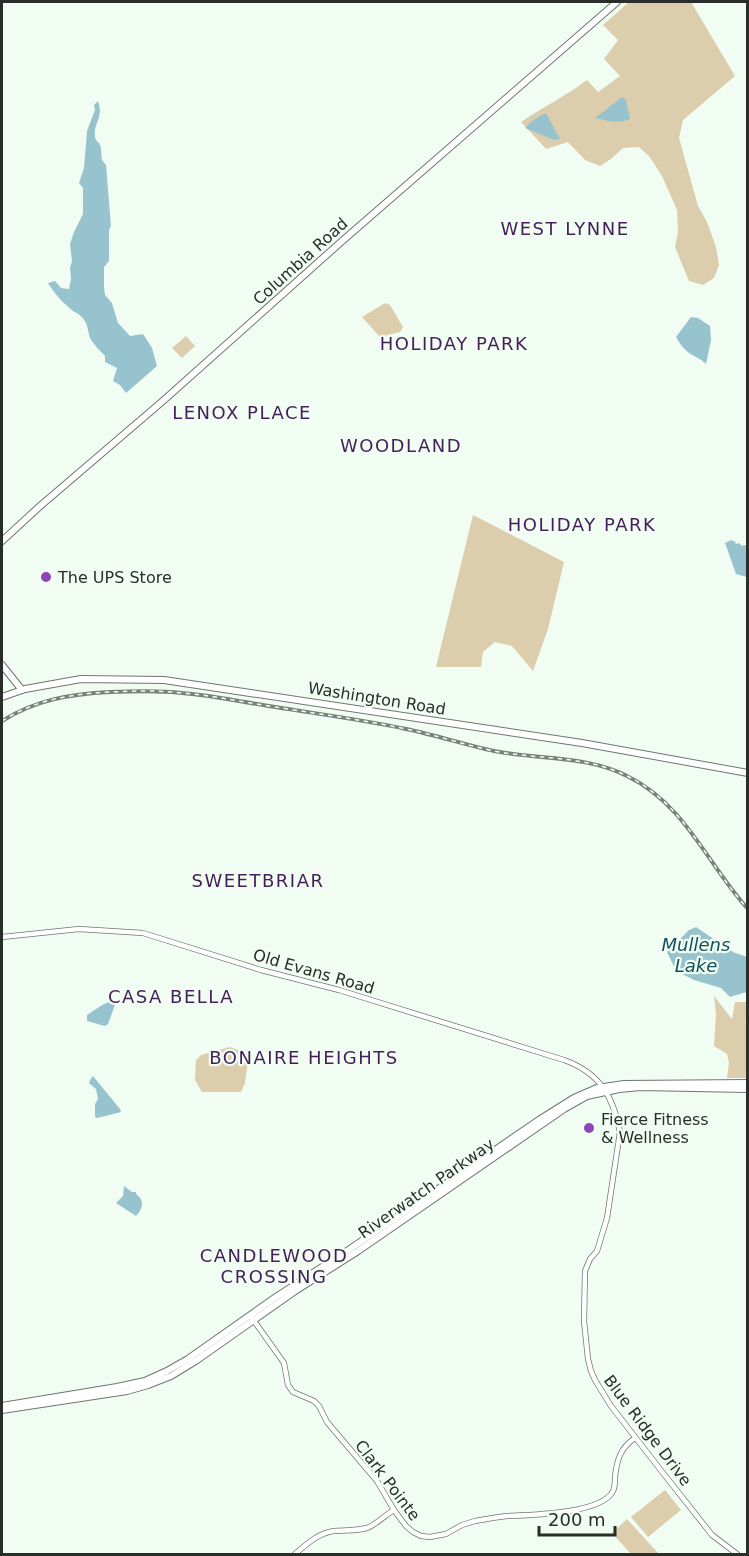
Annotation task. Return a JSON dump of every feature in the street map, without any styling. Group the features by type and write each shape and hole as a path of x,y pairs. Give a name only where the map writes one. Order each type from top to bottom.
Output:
{"main road":[{"name":"Columbia Road","path":"2,541 617,2"},
{"path":"2,665 22,690"},
{"name":"Washington Road","path":"2,697 22,690 81,679 164,680 582,743 747,773"},
{"name":"Riverwatch Parkway","path":"2,1406 117,1387 145,1380 183,1363 366,1246 563,1110 587,1096 604,1089 639,1083 747,1083"},
{"name":"Riverwatch Parkway","path":"604,1089 747,1089"},
{"name":"Riverwatch Parkway","path":"2,1410 119,1392 163,1380 187,1367 252,1318"}],"street":[{"name":"Old Evans Road","path":"2,937 79,929 143,933 261,970 339,990 566,1061 584,1068 604,1089"},
{"name":"Blue Ridge Drive","path":"604,1089 612,1104 620,1132 607,1218 597,1251 590,1259 585,1271 584,1321 588,1359 595,1380 610,1406 712,1535 737,1554"},
{"name":"Clark Pointe","path":"252,1318 284,1363 288,1385 293,1392 314,1401 319,1406 327,1422 377,1481 406,1526 421,1536 446,1534 475,1521 584,1508 602,1502 612,1494 618,1457 624,1447 635,1438"},
{"path":"295,1554 324,1533 370,1527 394,1510"}],"shaded area":[{"path":"629,2 691,2 735,76 683,120 679,138 698,206 707,222 716,247 719,265 714,278 703,285 689,281 675,247 678,232 677,210 662,176 649,156 639,147 623,148 600,166 585,160 568,142 546,149 521,122 587,80 598,92 620,76 604,59 618,40 603,25"},
{"path":"385,303 390,305 403,327 400,332 380,337 362,317"},
{"path":"186,336 195,346 182,358 172,348"},
{"path":"473,515 564,562 548,629 533,671 512,646 495,642 483,652 481,667 436,667"},
{"path":"714,996 732,1019 735,1002 747,1002 745,1023 748,1023 747,1078 727,1078 729,1063 727,1054 714,1046 716,1014"},
{"path":"230,1047 249,1054 245,1083 241,1092 202,1092 195,1080 196,1060 201,1055"},
{"path":"665,1490 681,1510 648,1537 631,1517"},
{"path":"627,1519 658,1553 631,1554 612,1533"}],"water":[{"path":"622,97 626,100 630,119 617,122 595,118"},
{"path":"98,101 100,112 95,127 95,136 101,147 102,160 106,165 111,226 109,261 104,267 105,295 112,303 118,323 130,336 143,334 152,348 157,366 126,393 120,385 113,381 117,368 105,362 105,356 90,338 83,318 63,302 48,283 55,281 61,288 69,289 72,261 70,244 83,214 83,188 79,183 84,168 87,131 95,110 94,105"},
{"path":"546,113 560,139 554,140 525,128 534,119"},
{"path":"691,317 698,318 710,326 711,340 706,364 687,351 676,337"},
{"path":"731,540 736,544 747,546 747,577 736,574 725,543"},
{"name":"Mullens Lake","path":"696,927 733,952 747,957 747,992 730,997 721,988 694,980 676,971 667,952 689,930"},
{"path":"109,1002 115,1005 108,1024 105,1026 87,1021 87,1015"},
{"path":"93,1076 121,1112 95,1117 95,1104 98,1099 96,1089 89,1083"},
{"path":"124,1186 136,1192 141,1199 141,1208 136,1216 116,1203 123,1196"}],"railway":[{"path":"2,721 40,703 81,694 173,692 371,722 494,751 579,761 611,769 647,788 665,802 694,836 733,892 748,909"}],"place":[{"name":"The UPS Store","path":"46,577"},
{"name":"Fierce Fitness & Wellness","path":"589,1128"}],"district":[{"name":"WEST LYNNE","path":"565,229"},
{"name":"HOLIDAY PARK","path":"454,344"},
{"name":"LENOX PLACE","path":"242,413"},
{"name":"WOODLAND","path":"401,446"},
{"name":"HOLIDAY PARK","path":"582,525"},
{"name":"SWEETBRIAR","path":"258,881"},
{"name":"CASA BELLA","path":"171,997"},
{"name":"BONAIRE HEIGHTS","path":"304,1058"},
{"name":"CANDLEWOOD CROSSING","path":"274,1266"}]}
